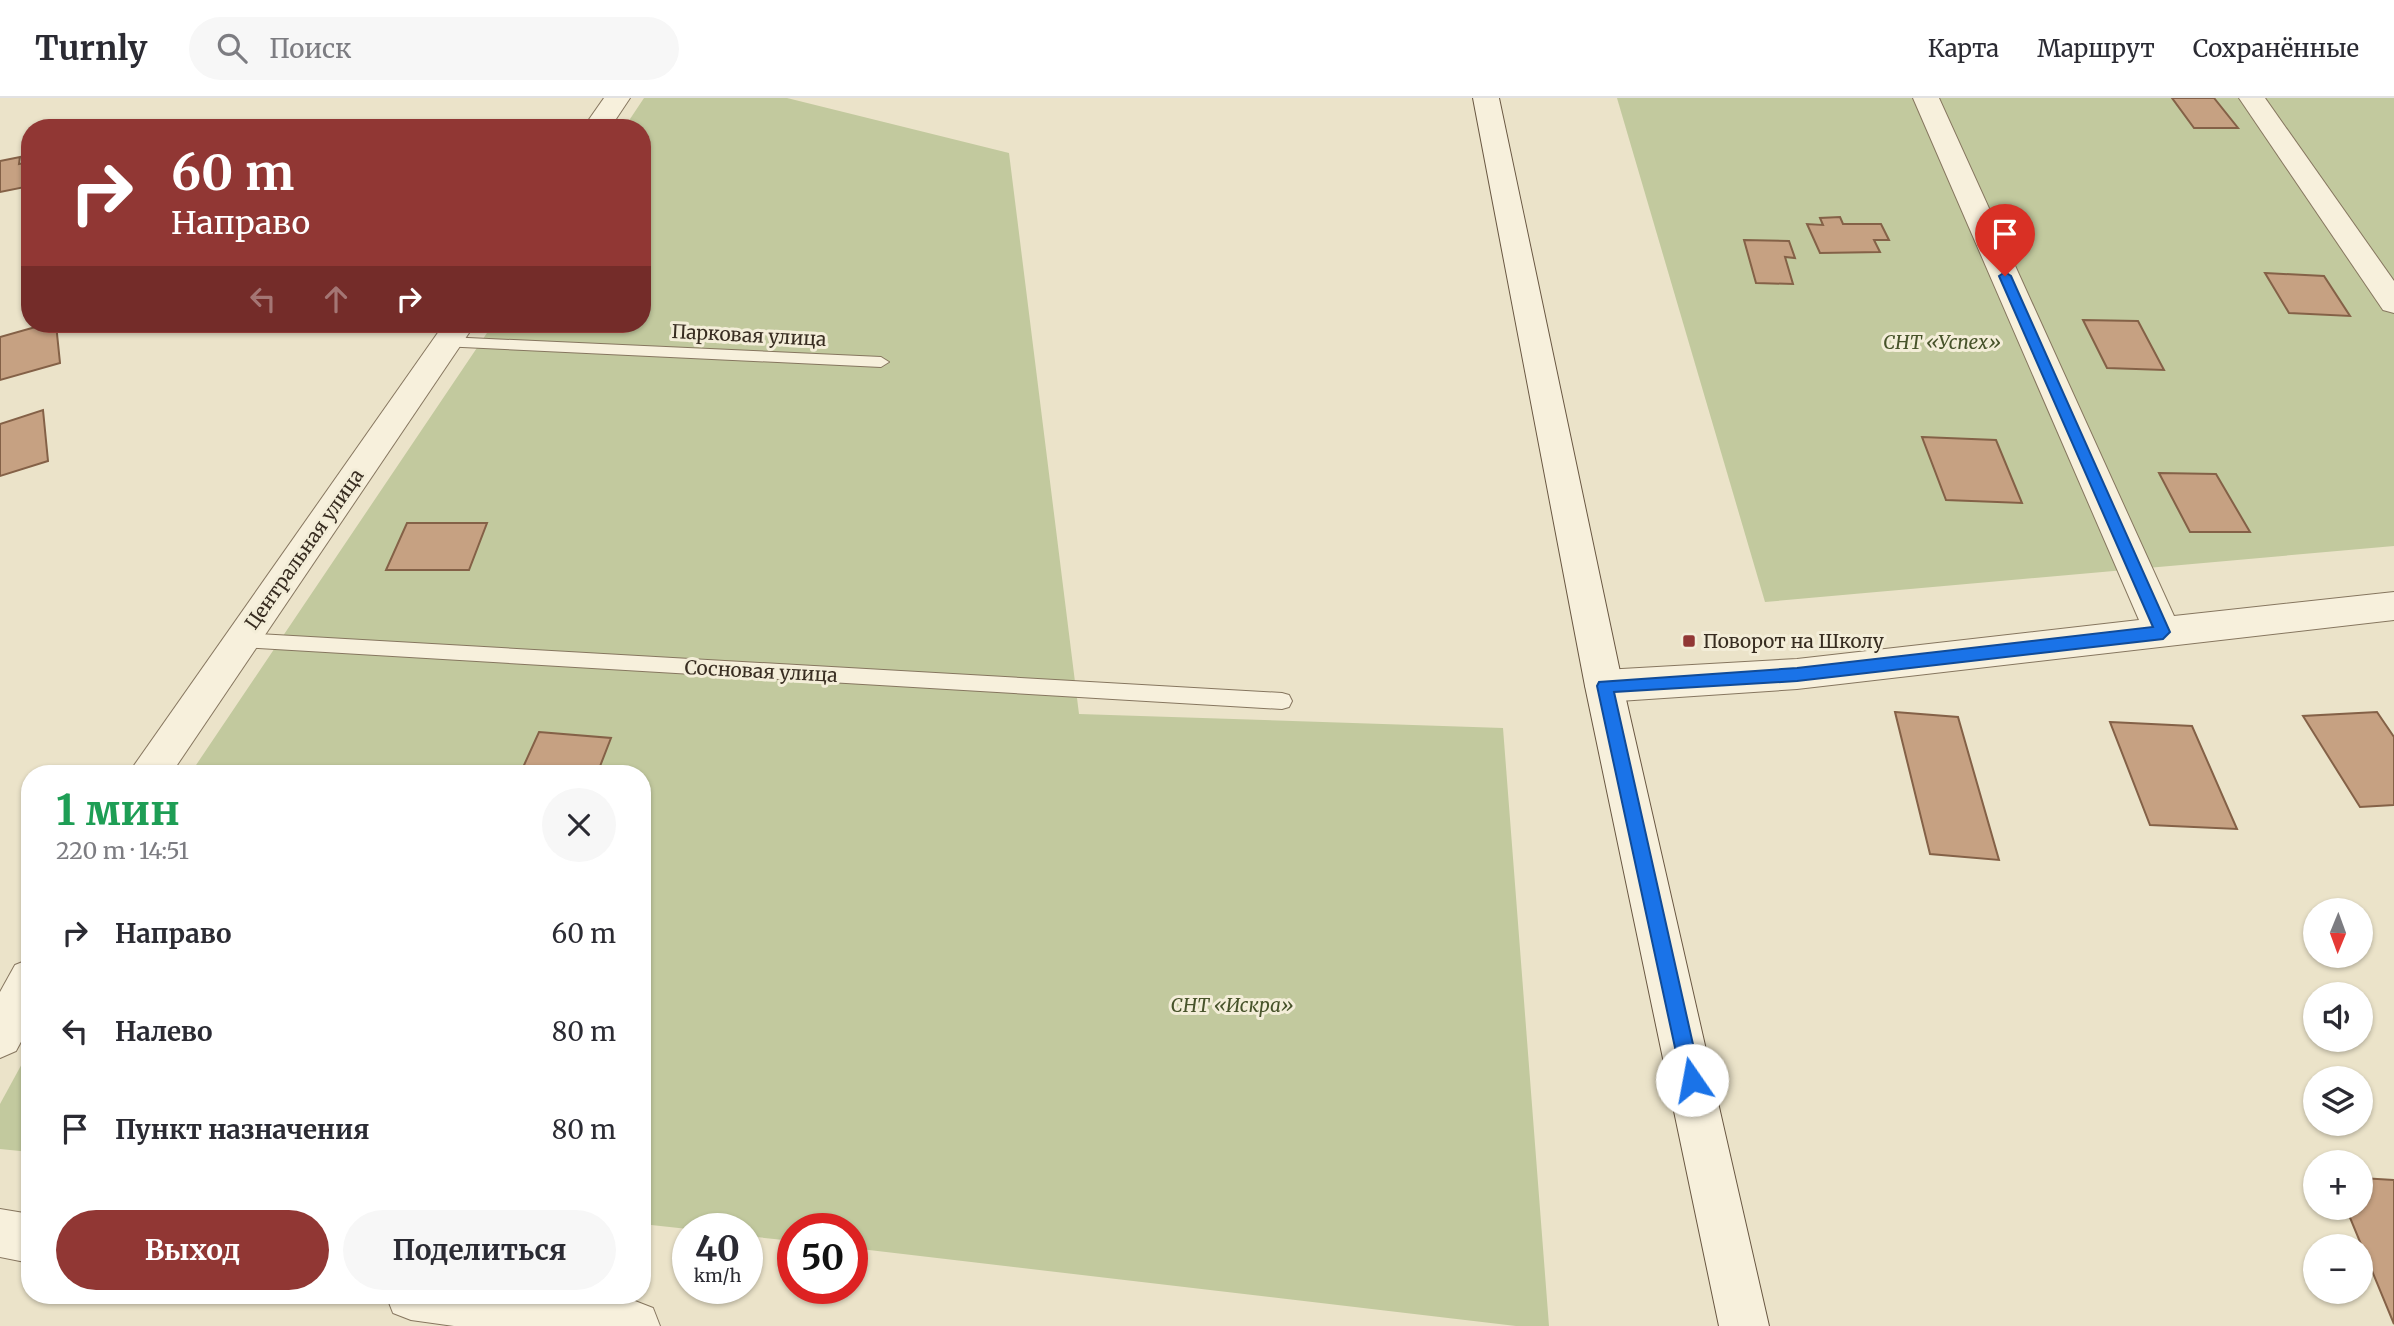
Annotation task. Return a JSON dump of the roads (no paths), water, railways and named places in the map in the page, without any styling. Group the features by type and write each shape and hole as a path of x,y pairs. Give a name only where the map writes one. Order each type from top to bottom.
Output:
{"street":[{"path":"602,119 617,98"},
{"path":"1486,98 1604,686 1744,1326"},
{"path":"1926,98 2163,632"},
{"path":"2252,98 2394,303"},
{"name":"Центральная улица","path":"154,765 454,333"},
{"path":"1604,686 1797,674 2394,606"},
{"path":"0,1036 21,997"},
{"path":"0,1233 21,1237"},
{"path":"476,1304 635,1326"}],"lane":[{"name":"Парковая улица","path":"454,333 881,362"},
{"name":"Сосновая улица","path":"241,640 1282,701"}],"place":[{"name":"Поворот на Школу","path":"1689,641"}],"park label":[{"name":"СНТ «Успех»","path":"1942,342"},
{"name":"СНТ «Искра»","path":"1232,1005"}]}
